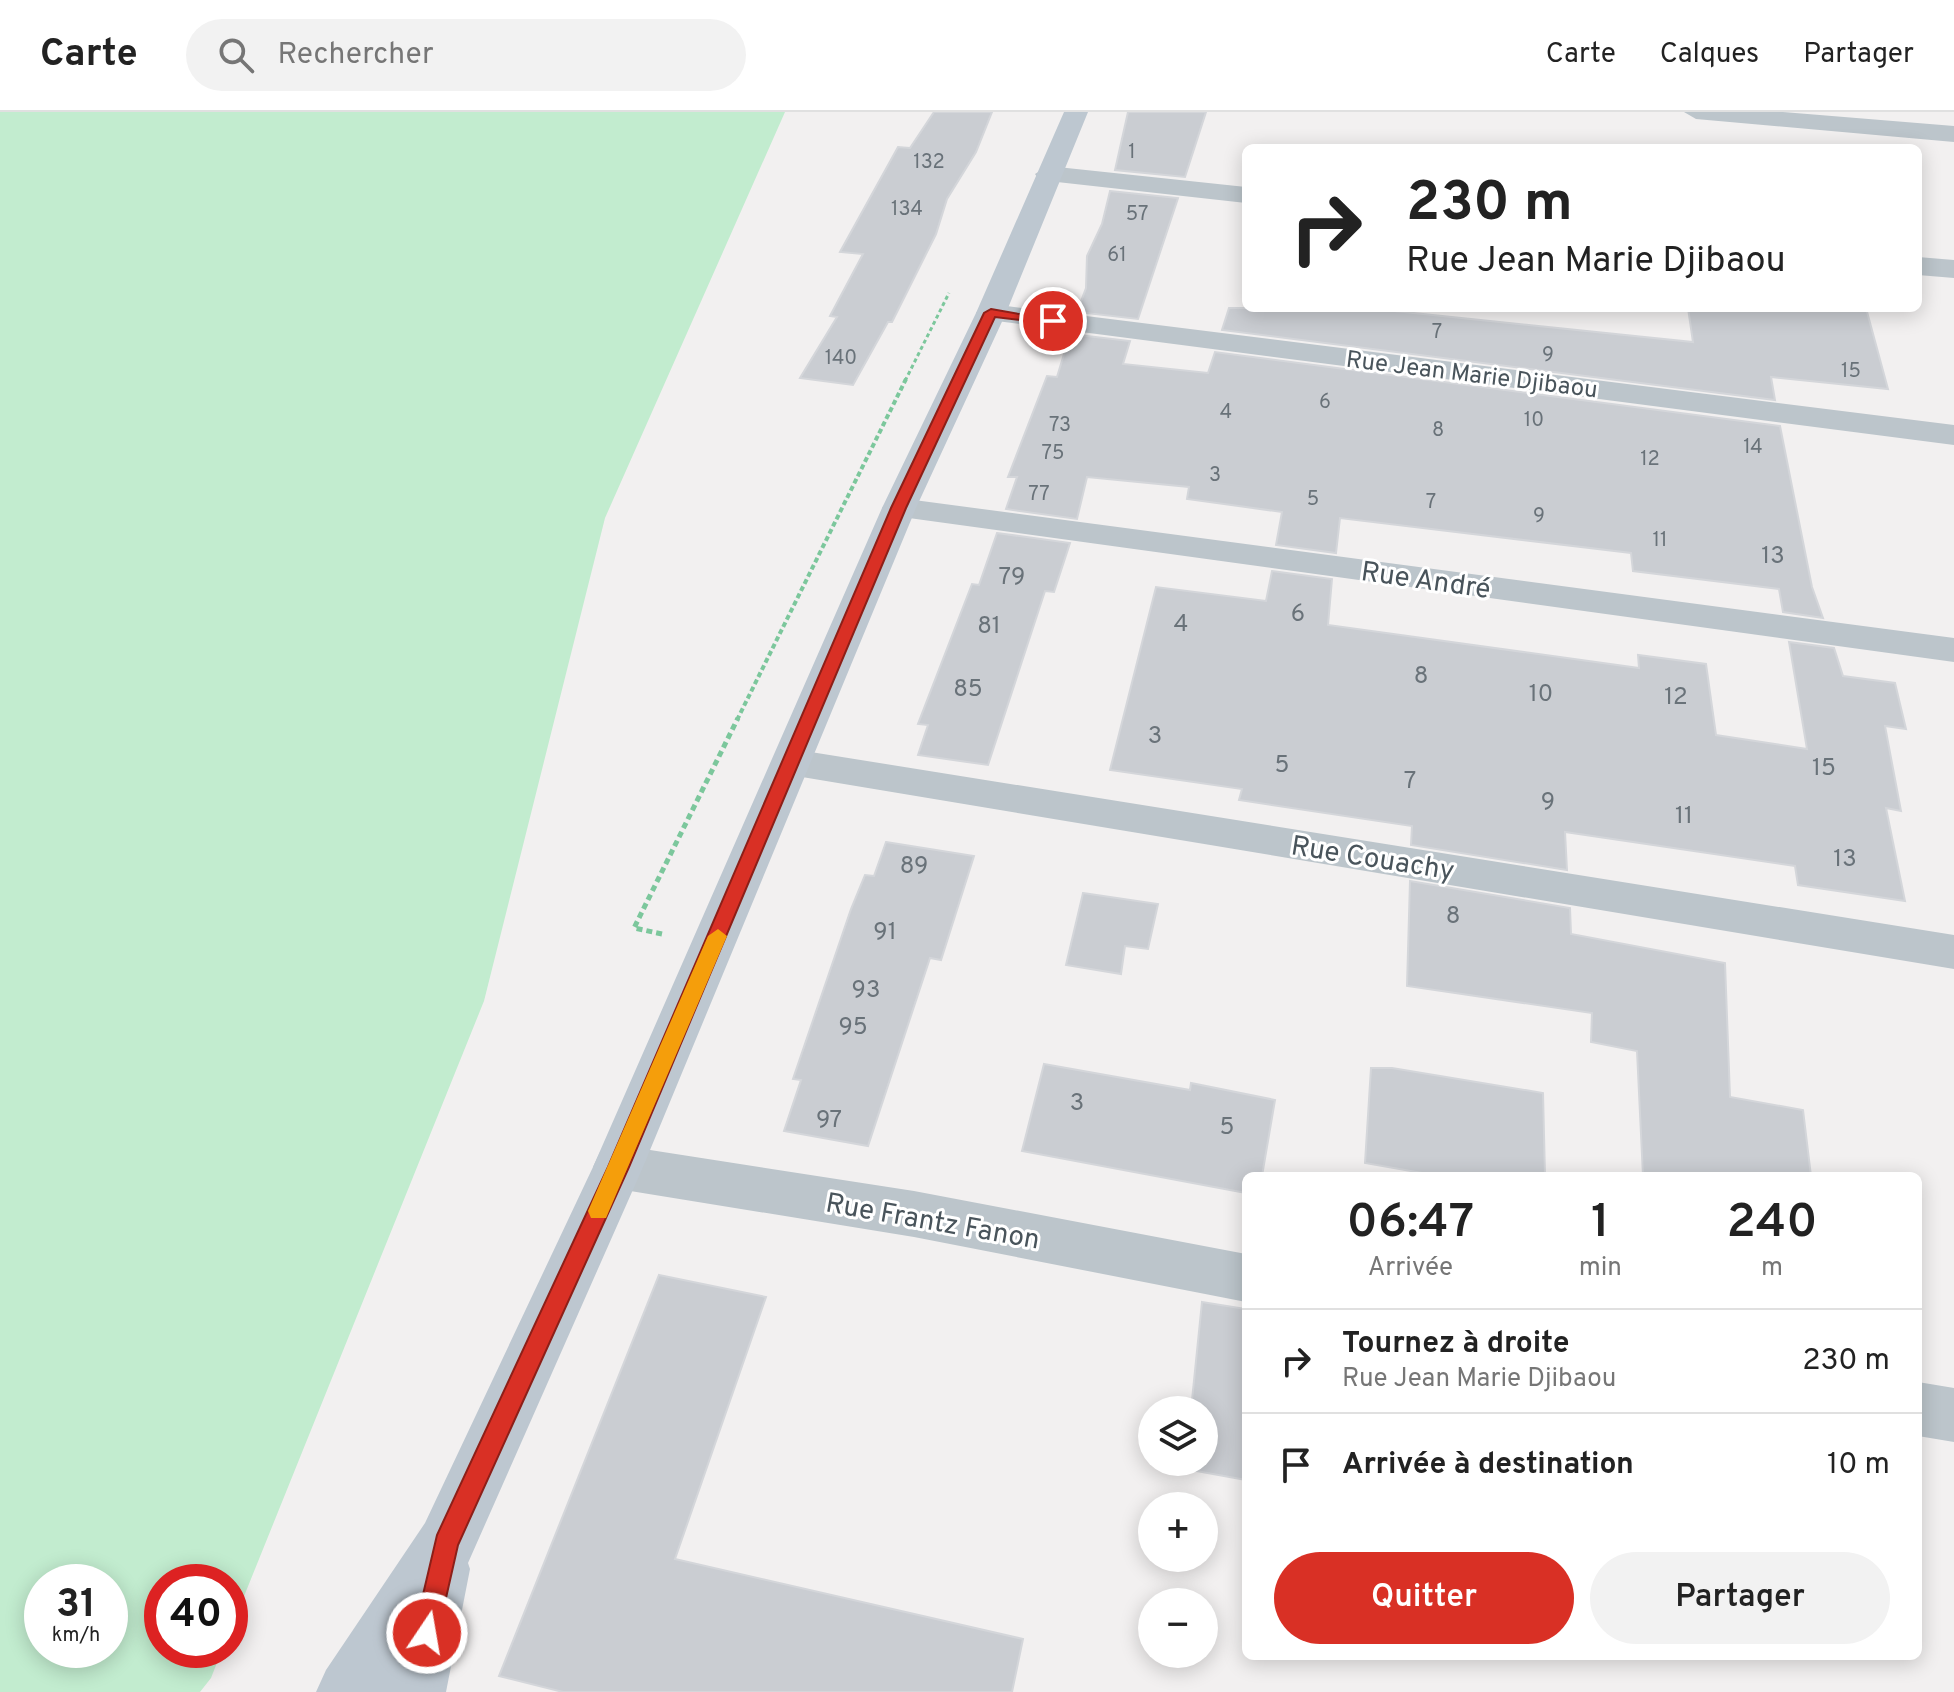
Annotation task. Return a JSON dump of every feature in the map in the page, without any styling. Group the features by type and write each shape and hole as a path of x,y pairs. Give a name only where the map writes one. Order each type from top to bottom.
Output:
{"street":[{"path":"348,1692 446,1544 618,1167 899,508 991,313 1076,112"},
{"path":"1696,112 1954,134"},
{"path":"1048,174 1242,195"},
{"path":"1922,266 1954,269"},
{"name":"Rue Jean Marie Djibaou","path":"991,313 1954,435"},
{"name":"Rue André","path":"899,508 1954,650"},
{"name":"Rue Couachy","path":"792,763 1954,952"},
{"name":"Rue Frantz Fanon","path":"618,1167 914,1214 1242,1277"},
{"path":"1922,1410 1954,1415"},
{"path":"414,1692 446,1544"}],"path":[{"path":"634,928 952,286"}],"green space":[{"path":"0,112 785,112 605,518 484,1001 248,1586 248,1564 144,1564 144,1668 215,1668 200,1692 0,1692"}],"building":[{"path":"934,112 992,112 976,152 947,199 936,234 892,322 888,322 853,385 800,378 837,317 830,316 863,254 840,252 898,147 910,148"},
{"path":"1128,112 1206,112 1185,177 1115,170"},
{"path":"1110,191 1178,198 1138,319 1077,312 1086,288 1087,256 1102,224"},
{"path":"1229,308 1242,308 1242,312 1404,312 1693,342 1689,312 1867,312 1888,389 1771,377 1775,400 1222,330"},
{"path":"1070,334 1130,341 1123,364 1208,373 1215,352 1780,426 1812,587 1823,618 1783,612 1779,589 1633,571 1631,553 1340,518 1336,553 1276,545 1282,512 1187,499 1189,487 1087,477 1077,519 1006,509 1017,477 1008,477 1047,376 1057,377"},
{"path":"997,533 1070,543 1054,592 1045,591 988,765 918,755 928,725 918,724 972,584 979,585"},
{"path":"1272,571 1332,579 1328,625 1639,668 1638,655 1706,664 1716,735 1807,749 1789,642 1834,648 1843,676 1895,683 1906,729 1885,726 1901,811 1886,808 1905,901 1798,885 1795,866 1565,832 1567,870 1411,845 1412,826 1239,800 1242,789 1110,770 1156,587 1266,601"},
{"path":"886,842 974,856 941,960 930,958 868,1146 784,1131 801,1080 793,1079 851,909 865,875 874,876"},
{"path":"1410,881 1570,908 1571,934 1725,963 1730,1097 1803,1110 1811,1172 1643,1172 1637,1051 1591,1042 1592,1013 1407,986"},
{"path":"1083,893 1158,904 1148,949 1125,946 1121,974 1066,965"},
{"path":"1044,1064 1190,1090 1191,1083 1275,1100 1263,1172 1242,1172 1242,1192 1022,1151"},
{"path":"1371,1068 1392,1068 1543,1093 1545,1172 1416,1172 1365,1163"},
{"path":"659,1275 766,1297 675,1559 1023,1639 1012,1692 563,1692 499,1676"},
{"path":"1202,1302 1242,1308 1242,1479 1218,1475 1218,1396 1192,1396"}],"slow traffic":[{"path":"598,1211 718,936"}],"route":[{"path":"427,1633 446,1544 618,1167 899,508 991,313 1053,321"}]}
